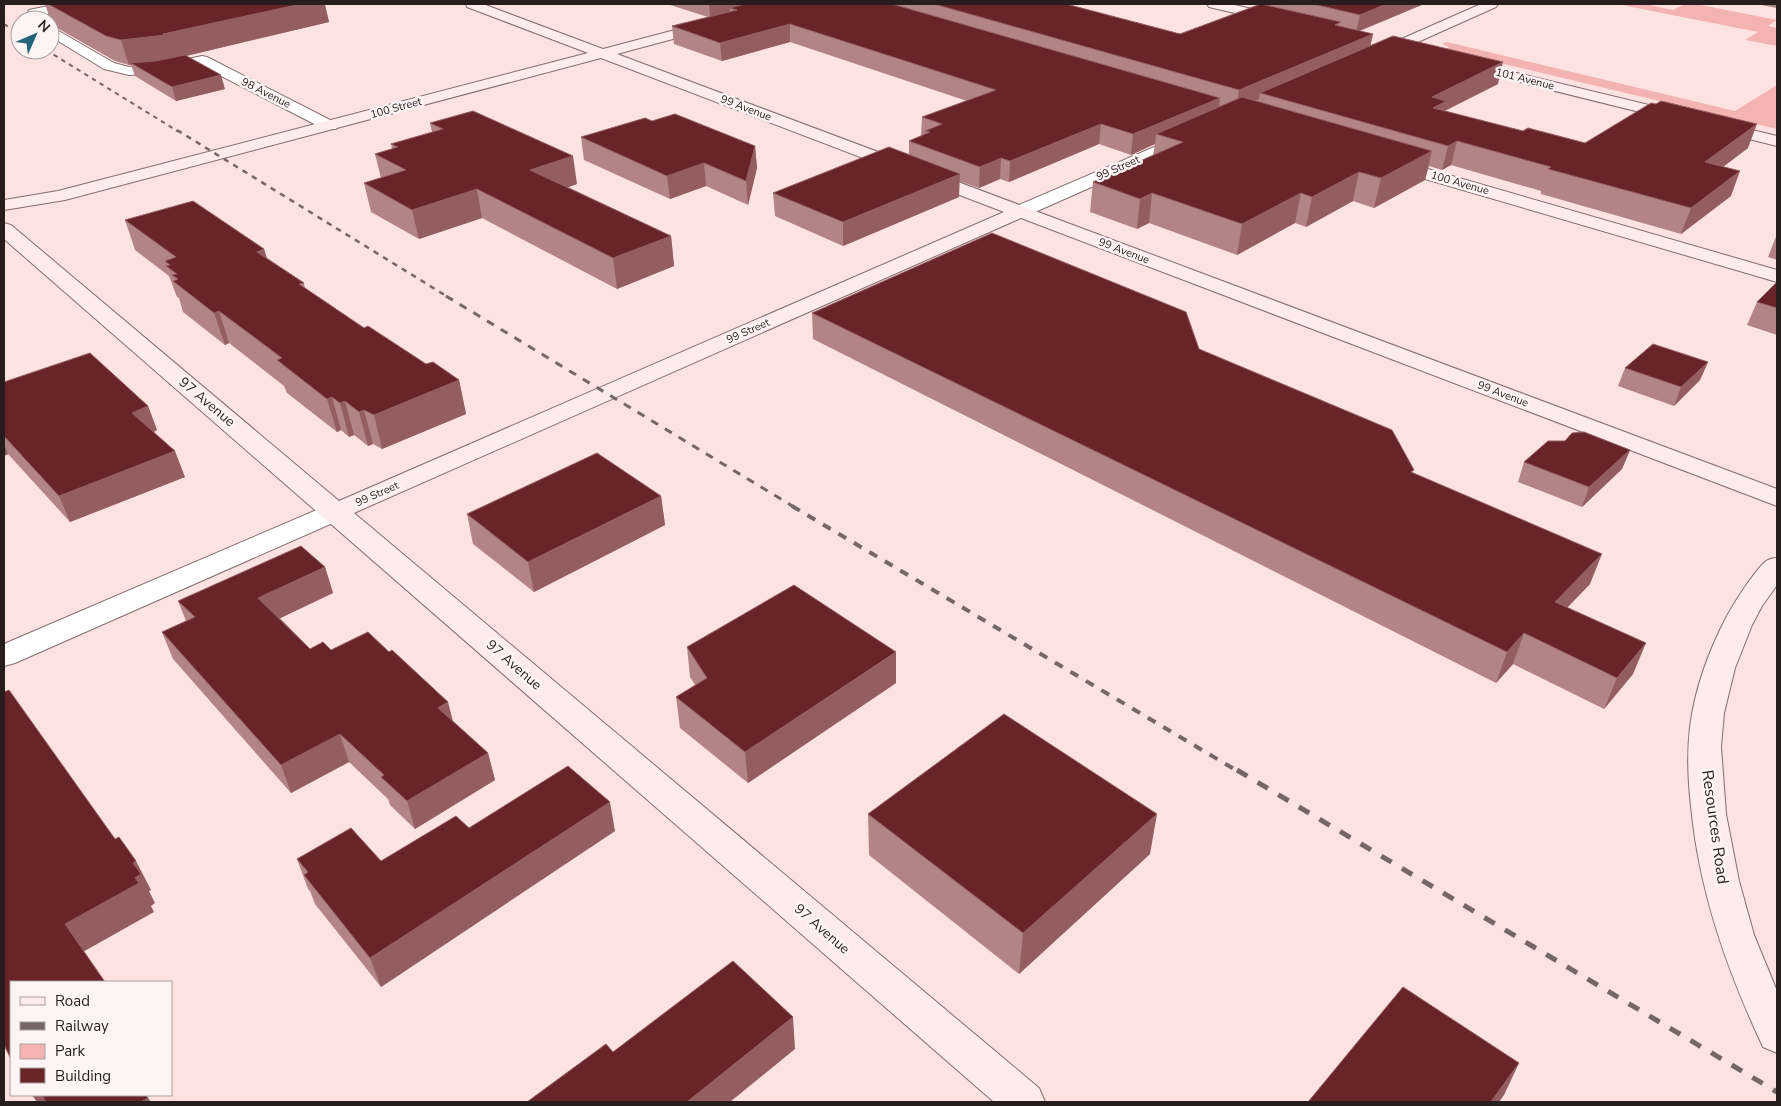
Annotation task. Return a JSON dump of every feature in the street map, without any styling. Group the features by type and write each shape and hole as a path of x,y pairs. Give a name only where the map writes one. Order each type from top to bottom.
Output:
{"main road":[{"name":"99 Avenue","path":"472,4 578,44 599,46 644,70 1777,498"},
{"path":"1214,4 1290,22"},
{"path":"1414,52 1386,49 1491,4"},
{"name":"100 Street","path":"4,205 59,196 330,126 546,68 599,46 722,21"},
{"name":"100 Street","path":"4,198 50,183 578,44"},
{"name":"101 Avenue","path":"1452,62 1777,141"},
{"path":"546,68 605,67 644,70"},
{"name":"100 Avenue","path":"1378,159 1777,276"},
{"name":"99 Street","path":"336,512 1019,212"},
{"name":"97 Avenue","path":"4,229 1024,1102"},
{"name":"Resources Road","path":"1777,566 1744,612 1718,674 1706,728 1706,782 1713,838 1725,901 1751,976 1777,1035"}],"street":[{"path":"44,10 74,4"},
{"name":"98 Avenue","path":"60,36 109,66 129,71 160,69 202,60 330,126"},
{"name":"99 Street","path":"1019,212 1205,130"},
{"name":"99 Street","path":"4,656 336,512"}],"green space":[{"path":"1617,4 1645,4 1673,10 1685,4 1696,4 1777,20 1768,26 1777,28 1777,46 1745,40 1758,32"},
{"path":"1447,42 1735,111 1777,85 1777,129 1445,50 1449,47 1442,44"}],"building":[{"path":"48,4 301,4 163,34 165,35 121,40 106,36"},
{"path":"745,4 892,4 1220,98 1133,134 1101,124 1010,161 1001,158 980,167 909,141 930,132 925,131 942,124 922,117 996,90 790,24 720,43 672,26 737,10 730,8"},
{"path":"934,4 1066,4 1180,34 1261,4 1341,22 1335,25 1373,34 1239,90"},
{"path":"1313,4 1386,4 1360,15"},
{"path":"1393,36 1503,62 1432,97 1446,101 1433,108 1523,131 1528,128 1585,143 1651,103 1656,104 1661,101 1757,124 1705,162 1740,171 1691,208 1548,169 1551,167 1457,141 1448,146 1260,93"},
{"path":"185,55 221,75 172,87 131,63 156,61"},
{"path":"1242,97 1432,151 1381,178 1359,172 1312,197 1301,193 1242,224 1152,193 1140,199 1093,182 1183,142 1156,134"},
{"path":"473,111 573,156 530,170 671,236 613,258 477,189 412,210 364,183 406,170 375,154 398,147 391,144 443,129 430,123"},
{"path":"675,114 755,146 746,181 704,163 667,176 581,137 645,118 652,121"},
{"path":"889,147 960,174 843,222 773,193"},
{"path":"193,201 264,249 257,252 304,283 299,284 364,328 368,326 426,364 433,362 459,380 374,415 364,410 359,412 345,401 340,403 332,397 327,399 277,360 282,358 219,311 214,313 173,281 178,279 172,275 177,274 166,266 170,265 165,261 176,257 125,220"},
{"path":"992,233 1186,312 1199,349 1392,430 1414,470 1411,472 1602,554 1555,602 1646,643 1617,678 1524,633 1507,652 812,313"},
{"path":"1777,282 1777,308 1757,302"},
{"path":"1653,344 1708,362 1681,387 1625,368"},
{"path":"90,353 148,406 132,413 175,451 59,496 4,436 4,382"},
{"path":"1584,432 1630,450 1589,487 1524,462 1548,441 1565,441 1572,433"},
{"path":"597,453 661,496 528,562 467,514"},
{"path":"301,546 325,567 258,598 310,649 323,642 331,650 368,632 389,652 392,650 448,702 438,708 488,753 407,801 381,777 384,775 340,734 281,765 162,632 195,617 178,601"},
{"path":"794,585 896,652 745,752 676,697 707,678 687,647"},
{"path":"9,690 115,839 119,837 136,861 133,863 141,874 135,878 139,883 65,924 104,981 10,981 10,1057 4,1045 4,692"},
{"path":"1004,714 1157,814 1023,933 868,814"},
{"path":"568,766 610,802 370,958 304,875 308,872 297,859 351,828 381,861 456,816 469,828"},
{"path":"733,961 793,1017 687,1102 527,1102 606,1044 613,1052"},
{"path":"1403,987 1519,1063 1491,1102 1308,1102"},
{"path":"43,1096 147,1096 148,1098 141,1102 46,1102"}],"railway":[{"path":"4,24 10,28"},
{"path":"60,59 179,132"},
{"path":"177,130 448,297"},
{"path":"446,296 794,507"},
{"path":"792,506 1239,772"},
{"path":"1237,770 1777,1092"}]}
